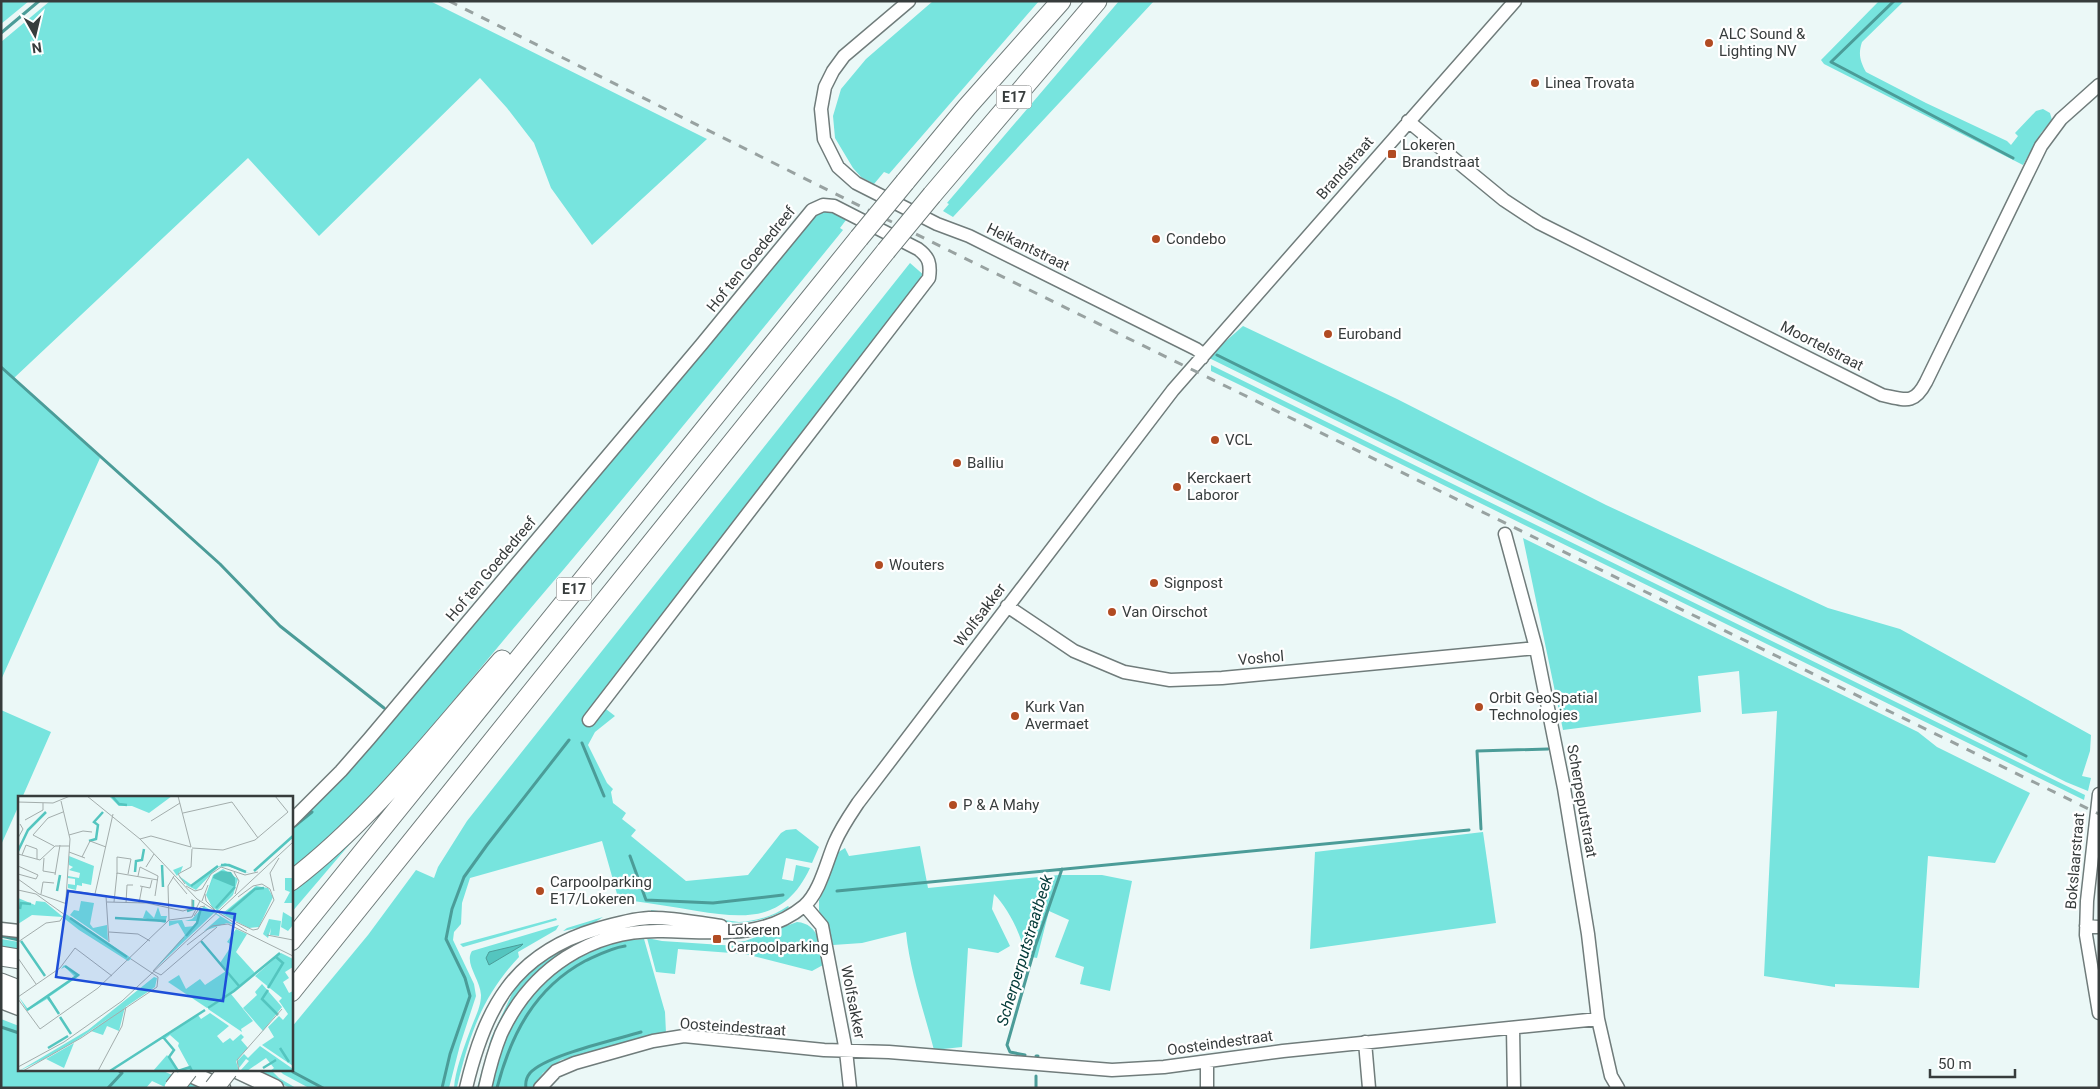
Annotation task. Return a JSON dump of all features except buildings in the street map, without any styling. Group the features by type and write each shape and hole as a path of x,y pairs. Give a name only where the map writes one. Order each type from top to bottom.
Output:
{"highway":[{"name":"E17","path":"292,940 859,238 968,107 1061,1"},
{"name":"E17","path":"292,991 886,251 1098,1"},
{"path":"292,880 332,847 378,801 505,656 542,628"},
{"path":"1,956 18,959"},
{"path":"1,983 18,990"},
{"path":"174,1088 186,1072"},
{"path":"214,1088 226,1072"}],"main road":[{"path":"1,975 18,982"},
{"path":"1,1000 18,1007"},
{"path":"186,1072 222,1088"},
{"path":"241,1072 275,1088"}],"street":[{"name":"Heikantstraat","path":"909,1 844,56 825,87 821,108 824,139 842,171 869,191 937,224 969,236 1196,349 1200,352 1202,358"},
{"name":"Brandstraat","path":"1202,358 1515,1"},
{"name":"Moortelstraat","path":"1408,121 1504,200 1539,223 1882,395 1910,399 1919,395 1926,382 2041,146 2061,119 2099,85"},
{"name":"Hof ten Goededreef","path":"292,820 341,771 369,739 812,210 822,206 834,206 918,249 927,256 930,268 929,278 589,720"},
{"name":"Wolfsakker","path":"485,1088 501,1035 512,1013 533,984 565,958 583,948 620,934 647,931 723,934 771,926 805,906 815,890 844,823 858,803 1173,390 1202,358"},
{"name":"Scherpeputstraat","path":"1505,534 1536,648 1564,788 1588,934 1598,1019 1611,1076 1618,1088"},
{"name":"Voshol","path":"1007,606 1074,651 1124,672 1170,680 1227,677 1536,648"},
{"name":"Bokslaarstraat","path":"2098,796 2087,902 2092,926 2099,1013"},
{"name":"Wolfsakker","path":"805,906 822,926 846,1051"},
{"name":"Wolfsakker","path":"466,1088 483,1031 508,985 539,956 561,943 580,934 617,923 648,918 663,918 746,931"},
{"path":"1,928 18,931"},
{"name":"Wolfsakker","path":"461,1088 475,1032 481,1020 498,1001"},
{"name":"Oosteindestraat","path":"540,1088 556,1071 575,1063 653,1041 684,1036 846,1051 889,1052 1112,1070 1207,1063 1283,1051 1598,1019"},
{"path":"1513,1028 1514,1088"},
{"path":"1365,1042 1369,1088"},
{"path":"846,1051 850,1088"},
{"path":"1207,1063 1207,1088"}],"shaded area":[{"path":"1,1 29,1 1,24"},
{"path":"50,1 430,1 707,139 592,245 551,188 534,143 507,108 480,78 319,236 248,158 14,378 100,458 1,680 1,42"},
{"path":"933,1 1039,1 889,174 884,172 874,184 861,177 853,168 835,138 833,116 841,89 866,59"},
{"path":"1119,1 1154,1 953,217 943,211 949,204 947,203"},
{"path":"1879,1 1904,1 1862,42 1860,57 1866,72 2007,141 2011,145 2018,136 2015,133 2036,111 2043,109 2050,113 2052,120 2041,133 2023,165 1824,64 1821,60"},
{"path":"819,209 849,216 840,228 843,230 720,381 408,755 352,814 292,868 292,825"},
{"path":"910,263 926,277 583,722 587,725 602,706 615,716 595,732 588,745 607,783 613,789 611,792 613,803 626,813 622,819 636,830 631,836 686,881 748,875 781,833 786,830 796,829 819,847 812,863 786,858 782,879 793,881 796,865 810,868 800,885 789,898 777,907 749,915 715,914 635,901 619,901 602,841 470,878 462,903 461,924 454,932 453,940 474,984 476,996 460,1045 449,1088 309,1088 283,1074 281,1072 292,1072 292,1027 368,935 416,870 434,878 438,867 467,821"},
{"path":"1243,326 1397,399 1606,505 1828,608 1900,629 2091,735 2090,751 2082,776 2091,778 2088,791 2066,782 1909,702 1209,358"},
{"path":"1211,365 2085,795 2084,800 1211,371"},
{"path":"1523,538 1918,732 1937,747 2030,793 1995,863 1928,856 1919,988 1835,984 1835,987 1764,976 1777,711 1742,714 1739,671 1698,676 1701,712 1563,730"},
{"path":"1,710 51,732 23,796 18,796 18,807 1,845"},
{"path":"1483,832 1496,923 1310,949 1315,852"},
{"path":"355,838 292,912 292,887"},
{"path":"920,846 928,888 1059,875 1102,875 1132,881 1110,991 1080,984 1084,967 1055,957 1069,920 1049,911 1037,958 1026,956 1014,923 1005,907 994,894 992,909 1010,946 998,953 968,948 962,1047 934,1050 914,977 906,932 862,943 833,945 830,931 819,911 819,900 827,884 837,853 845,848 849,856"},
{"path":"788,906 787,909 770,917 737,923 651,914 651,910 739,922 765,917 777,913"},
{"path":"603,917 591,925 563,931 567,928"},
{"path":"556,918 557,920 463,947 460,944"},
{"path":"797,922 810,927 818,937 823,965 812,971 745,954 678,949 675,974 656,972 647,938 662,941 737,946 737,942 745,941"},
{"path":"559,925 556,930 518,952 519,957 495,987 472,1034 457,1087 454,1088 460,1059 481,1000 480,989 470,961 472,951"},
{"path":"634,937 634,940 644,939 665,1012 666,1033 561,1060 543,1073 533,1088 490,1088 497,1058 517,1013 550,974 596,947"},
{"path":"1,939 18,942 18,950 1,947"},
{"path":"577,942 537,974 482,1088 477,1088 491,1038 519,979 547,956"},
{"path":"523,944 489,965 486,958 489,952"},
{"path":"1,1019 18,1026 18,1072 166,1072 202,1088 167,1088 152,1081 146,1088 1,1088"},
{"path":"257,1072 273,1072 296,1088 290,1088"}],"waterway":[{"path":"1,33 39,1"},
{"path":"1894,1 1831,62 2013,158"},
{"path":"1217,355 2026,756"},
{"path":"1,367 220,564 280,626 384,708"},
{"path":"442,1088 450,1054 470,996 465,978 446,939 452,909 464,877 569,740"},
{"path":"582,743 604,796"},
{"path":"1481,829 1477,751 1548,749"},
{"path":"292,828 312,812"},
{"path":"837,891 1469,830"},
{"path":"630,856 646,900 713,903 783,895"},
{"name":"Scherperputstraatbeek","path":"1025,1055 1010,1052 1007,1045 1035,947 1062,869"},
{"path":"1,936 18,940"},
{"path":"497,1088 518,1031 539,999 567,972 585,961 610,950 625,946"},
{"path":"1,1027 18,1033"},
{"path":"526,1088 526,1080 530,1073 538,1066 550,1060 641,1032"},
{"path":"108,1088 122,1073 121,1072"},
{"path":"293,1072 323,1088"},
{"name":"Scherperputstraatbeek","path":"1036,1076 1036,1088"}],"railway":[{"path":"449,1 952,252 2099,814"}],"place":[{"name":"ALC Sound & Lighting NV","path":"1709,43"},
{"name":"Linea Trovata","path":"1535,83"},
{"name":"Lokeren Brandstraat","path":"1392,154"},
{"name":"Condebo","path":"1156,239"},
{"name":"Euroband","path":"1328,334"},
{"name":"VCL","path":"1215,440"},
{"name":"Balliu","path":"957,463"},
{"name":"Kerckaert Laboror","path":"1177,487"},
{"name":"Wouters","path":"879,565"},
{"name":"Signpost","path":"1154,583"},
{"name":"Van Oirschot","path":"1112,612"},
{"name":"Orbit GeoSpatial Technologies","path":"1479,707"},
{"name":"Kurk Van Avermaet","path":"1015,716"},
{"name":"P & A Mahy","path":"953,805"},
{"name":"Carpoolparking E17/Lokeren","path":"540,891"},
{"name":"Lokeren Carpoolparking","path":"717,939"}]}
